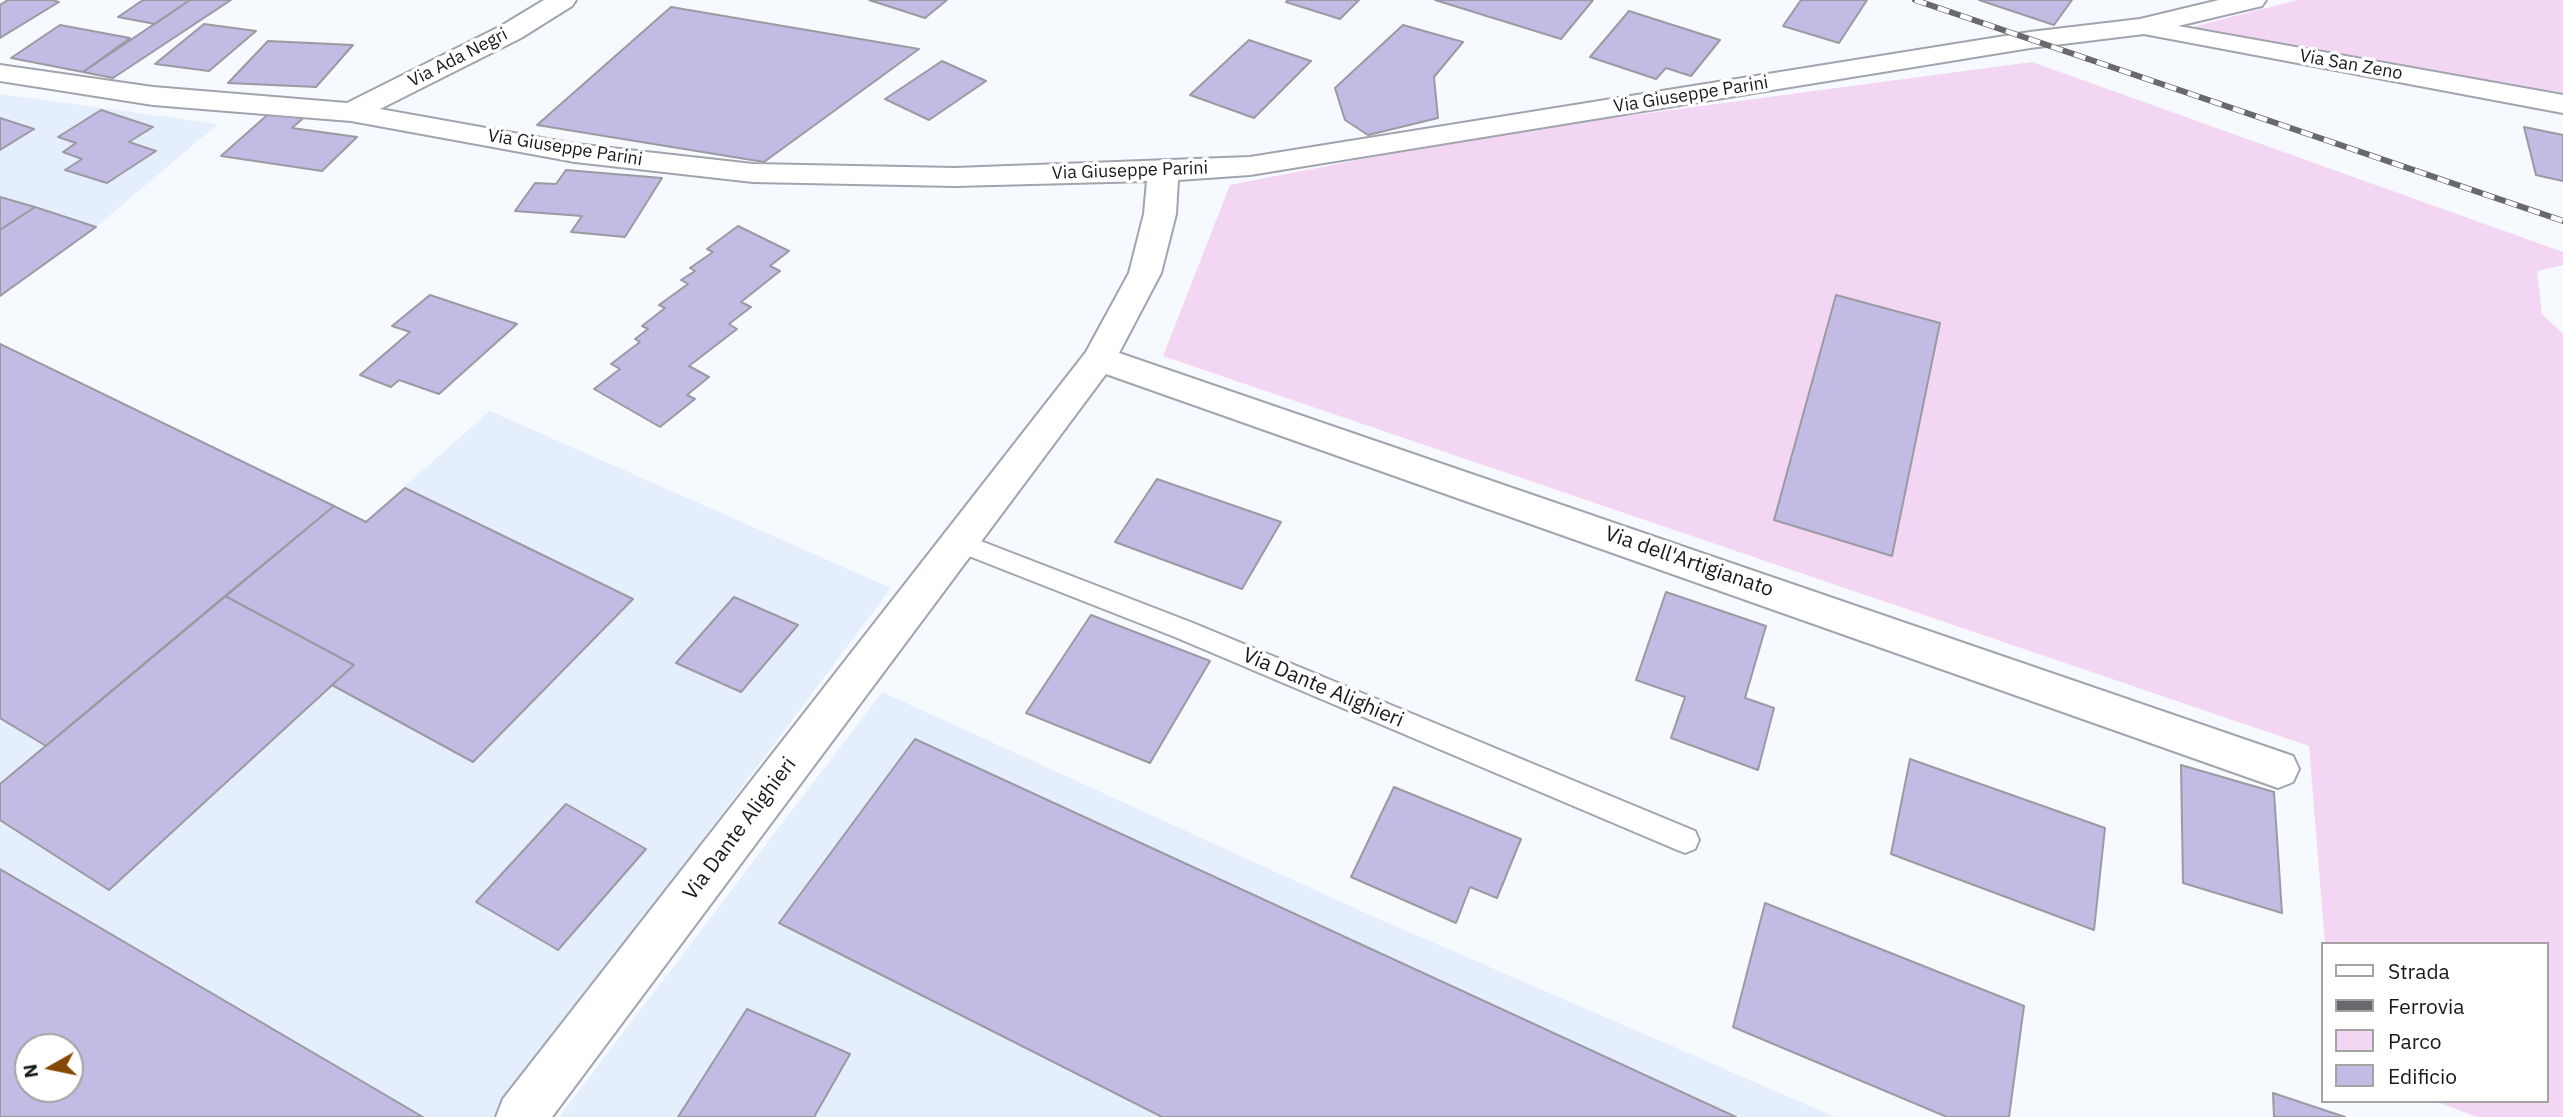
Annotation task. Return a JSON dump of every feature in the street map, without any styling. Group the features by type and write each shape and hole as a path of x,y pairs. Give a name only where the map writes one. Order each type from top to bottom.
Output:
{"street":[{"name":"Via Ada Negri","path":"351,112 511,32 563,0"},
{"name":"Via Giuseppe Parini","path":"0,73 153,96 351,112 575,153 753,173 955,177 1163,171 1250,166 2017,42 2140,27 2253,0"},
{"name":"Via San Zeno","path":"2140,27 2563,104"},
{"name":"Via Dante Alighieri","path":"521,1117 1099,359 1145,273 1160,214 1163,171"},
{"name":"Via dell'Artigianato","path":"1099,359 2278,769"}],"lane":[{"name":"Via Dante Alighieri","path":"960,542 1184,629 1685,840"}],"shaded area":[{"path":"0,94 218,124 96,227 0,296"},
{"path":"0,344 365,521 490,411 891,588 495,1117 0,1117"},
{"path":"882,692 1363,912 1835,1117 559,1117"}],"green space":[{"path":"2298,0 2563,0 2563,95 2192,27"},
{"path":"2032,62 2563,252 2563,265 2537,271 2542,314 2563,334 2563,1117 2477,1117 2440,1103 2549,1103 2549,942 2325,942 2309,746 1163,356 1230,185 1491,134"}],"building":[{"path":"8,0 59,2 0,38 0,5"},
{"path":"143,0 190,0 155,24 118,17"},
{"path":"190,0 231,0 113,78 83,72"},
{"path":"869,0 947,0 925,18"},
{"path":"1359,0 1340,19 1286,2"},
{"path":"1435,0 1593,0 1561,39"},
{"path":"1801,0 1867,0 1839,43 1783,26"},
{"path":"1979,0 2072,0 2054,25"},
{"path":"671,7 919,49 764,162 537,125"},
{"path":"1629,11 1720,40 1691,76 1666,68 1656,79 1590,57"},
{"path":"204,24 256,31 209,71 155,64"},
{"path":"60,25 130,38 83,72 11,58"},
{"path":"1403,25 1463,42 1434,77 1438,118 1368,135 1345,120 1335,88"},
{"path":"1249,40 1311,61 1254,118 1190,95"},
{"path":"268,41 353,45 316,87 228,83"},
{"path":"942,61 986,81 929,120 885,99"},
{"path":"274,109 308,114 292,128 357,137 322,171 221,156"},
{"path":"101,110 153,127 129,142 156,151 107,183 65,170 82,159 63,152 76,143 58,137"},
{"path":"0,118 34,129 0,150"},
{"path":"2524,127 2563,135 2563,181 2536,175"},
{"path":"566,170 662,178 625,237 571,232 582,216 515,211 535,183 556,184"},
{"path":"0,197 35,207 0,230"},
{"path":"35,207 96,227 0,296 0,230"},
{"path":"738,226 789,251 770,266 780,271 741,302 751,307 729,324 737,329 689,366 709,377 687,395 695,399 660,427 594,389 620,369 611,364 640,342 635,339 648,329 642,326 665,308 659,305 688,284 681,280 695,271 690,268 713,252 707,249"},
{"path":"430,295 517,324 439,394 399,380 391,387 360,375 410,332 392,326"},
{"path":"1836,295 1940,323 1892,556 1774,520"},
{"path":"0,344 334,506 46,746 0,718"},
{"path":"1157,479 1281,522 1242,589 1115,542"},
{"path":"405,488 633,599 473,762 332,685 354,665 225,596 334,506 366,522"},
{"path":"1666,592 1766,626 1745,698 1774,708 1758,770 1671,738 1685,697 1636,680"},
{"path":"225,596 354,665 109,890 0,820 0,784"},
{"path":"734,597 798,625 741,692 676,663"},
{"path":"1091,615 1210,661 1150,763 1026,713"},
{"path":"915,739 1736,1117 1162,1117 779,923"},
{"path":"1910,759 2105,828 2094,930 1891,854"},
{"path":"2181,765 2274,792 2282,913 2183,883"},
{"path":"1394,787 1521,839 1497,898 1470,887 1456,923 1351,877"},
{"path":"566,804 646,849 558,950 476,902"},
{"path":"0,869 423,1117 0,1117"},
{"path":"1765,903 2024,1006 2009,1117 1947,1117 1733,1027"},
{"path":"747,1009 850,1054 814,1117 678,1117"},
{"path":"2273,1093 2345,1117 2274,1117"}],"railway":[{"path":"1915,0 2563,221"}]}
